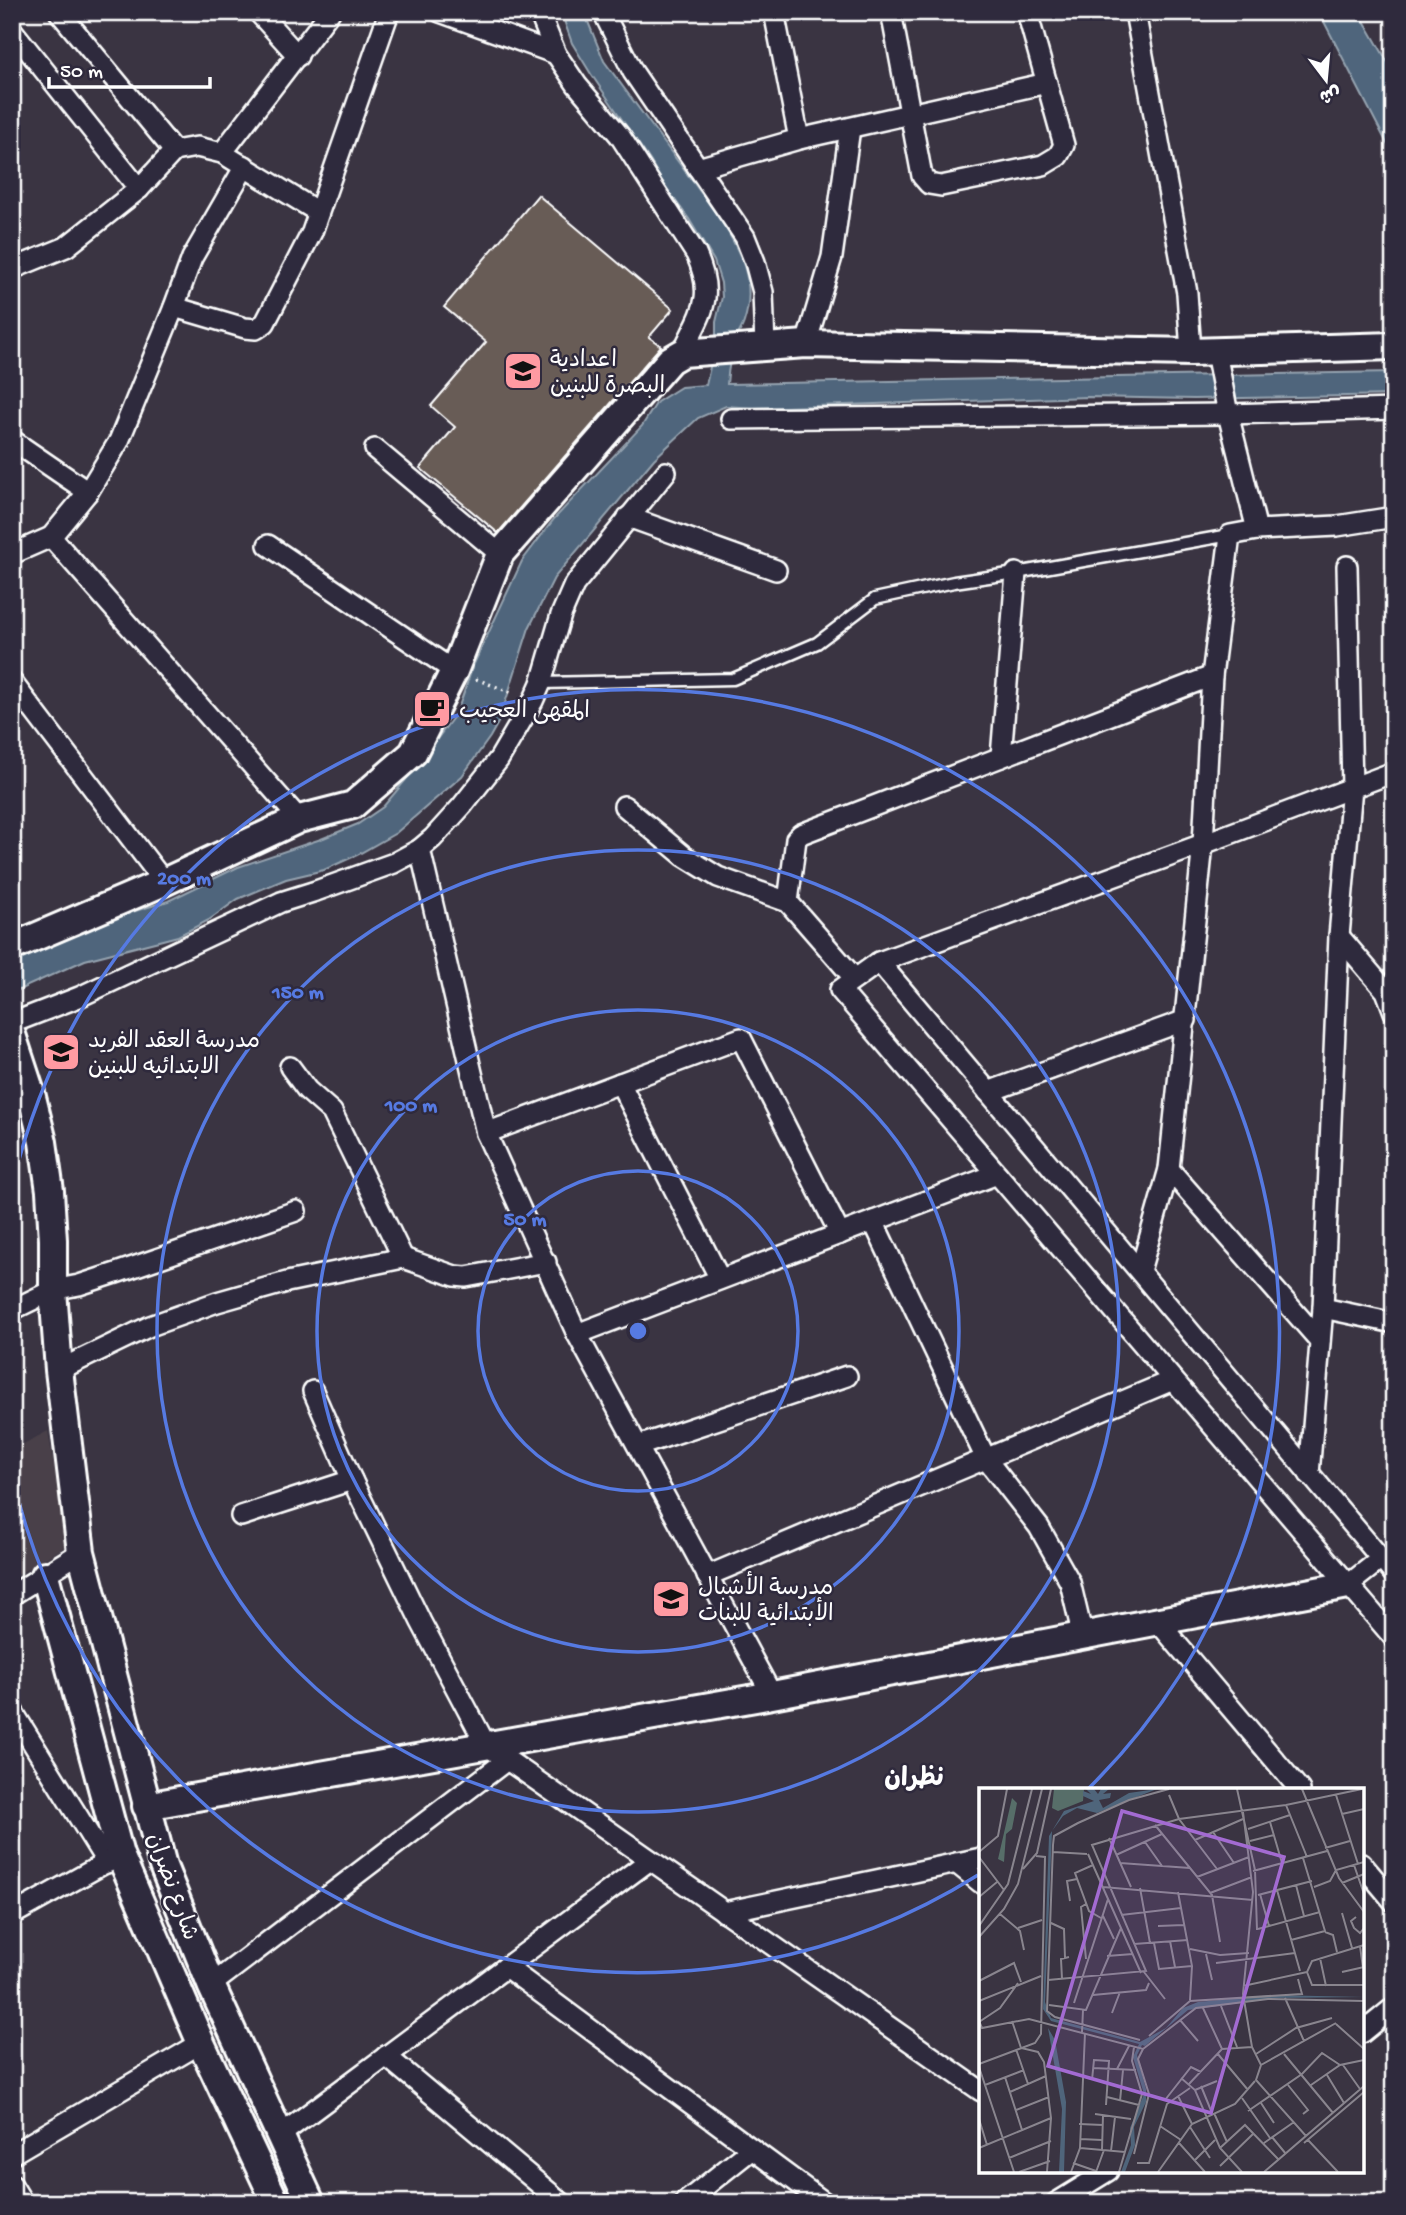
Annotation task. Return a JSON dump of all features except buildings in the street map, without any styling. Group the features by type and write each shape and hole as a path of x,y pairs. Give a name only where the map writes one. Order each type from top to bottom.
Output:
{"street":[{"path":"59,12 174,151"},
{"path":"258,12 299,56"},
{"path":"222,153 299,56 330,12"},
{"path":"174,307 256,329 265,323 312,232 388,12"},
{"path":"440,12 556,54"},
{"path":"539,12 556,54 577,85 620,136 696,254 705,282 705,307 691,352"},
{"path":"603,12 633,72 745,237 763,292 752,348"},
{"path":"774,12 799,139"},
{"path":"891,12 922,176 929,184 941,186 1043,165 1058,156 1064,145 1027,12"},
{"path":"1135,12 1187,293 1227,411 1257,530"},
{"path":"12,30 139,189"},
{"path":"698,168 799,139 1047,83"},
{"path":"806,344 832,257 850,128"},
{"path":"17,267 66,247 139,189 174,151 197,147 222,153 318,212"},
{"path":"12,554 51,537 88,492 119,441 192,258 245,166"},
{"path":"12,947 299,820 353,806 413,753 465,675 500,554 670,360 691,352 806,344 1208,355 1394,346"},
{"path":"731,419 1394,409"},
{"path":"12,440 88,492"},
{"path":"375,449 500,554"},
{"path":"12,1023 79,997 281,902 394,863 433,838 499,759 541,683 561,615 575,585 666,472"},
{"path":"628,517 776,570"},
{"path":"1140,1272 1169,1169 1203,844 1212,676 1230,535 1257,530 1337,526 1394,517"},
{"path":"51,537 299,820"},
{"path":"268,545 465,675"},
{"path":"1309,1474 1321,1341 1339,936 1352,787 1347,566"},
{"path":"1001,757 1016,573"},
{"path":"788,902 796,839 801,834 1212,676"},
{"path":"12,682 164,882"},
{"path":"848,985 879,962 1394,772"},
{"path":"624,806 684,856 719,877 788,902 848,985 997,1174 1394,1638"},
{"path":"419,849 486,1133 577,1334 772,1695"},
{"path":"1339,936 1386,991 1394,1012"},
{"path":"879,962 1394,1574"},
{"path":"988,1092 1186,1020"},
{"name":"شارع نضران","path":"12,1035 22,1100 43,1142 50,1191 59,1370 81,1552 146,1806 163,1866 211,1985 311,2203"},
{"path":"486,1133 741,1038 840,1234"},
{"path":"290,1067 307,1090 332,1112 403,1258"},
{"path":"620,1083 720,1279"},
{"path":"1169,1169 1321,1341"},
{"path":"577,1334 997,1174"},
{"path":"12,1310 53,1290 116,1273 296,1211"},
{"path":"873,1221 986,1459 1039,1527 1070,1582 1083,1637"},
{"path":"59,1370 150,1326 218,1302 288,1282 403,1258 466,1278 546,1262"},
{"path":"1323,1308 1394,1323"},
{"path":"638,1446 847,1376"},
{"path":"707,1576 1173,1380"},
{"path":"313,1391 352,1480 421,1622 496,1753 979,2090"},
{"path":"241,1516 352,1480"},
{"path":"12,1595 81,1552"},
{"path":"146,1806 496,1753 772,1695 1159,1623 1348,1585 1381,1559"},
{"name":"شارع نضران","path":"45,1575 113,1859 276,2203"},
{"path":"1159,1623 1297,1788"},
{"path":"12,1710 113,1859 12,1915"},
{"path":"211,1985 496,1753"},
{"path":"724,1912 979,1858"},
{"path":"279,2136 650,1860"},
{"path":"956,1863 979,1881"},
{"path":"1364,1866 1394,1902"},
{"path":"506,1967 825,2203"},
{"path":"1364,2031 1394,2007"},
{"path":"12,2154 230,2025"},
{"path":"386,2056 562,2203"},
{"path":"684,2203 752,2149"},
{"path":"1056,2203 1102,2173"},
{"path":"12,2185 23,2203"}],"lane":[{"path":"541,683 733,678 817,643 875,599 954,582 1230,535"}],"path":[{"path":"465,675 526,698"}],"shaded area":[{"path":"48,1431 68,1545 12,1578 12,1450"}],"water":[{"path":"561,12 584,12 604,61 721,220 735,244 745,269 749,294 748,308 732,352 727,384 1394,372 1394,395 1194,399 1088,397 754,408 726,406 698,418 654,459 554,578 529,628 500,719 490,737 462,776 396,833 324,870 286,879 238,899 209,920 178,936 85,960 12,993 12,960 102,921 168,901 238,867 358,824 383,807 457,712 473,666 522,561 554,519 642,426 657,402 681,387 706,385 722,297 714,261 689,219 591,74 572,43"},
{"path":"1319,12 1359,12 1394,73 1394,157"}],"place":[{"name":"اعدادية البصرة للبنين","path":"523,371"},
{"name":"المقهى العجيب","path":"432,709"},
{"name":"مدرسة العقد الفريد الابتدائيه للبنين","path":"61,1052"},
{"name":"مدرسة الأشبال الأبتدائية للبنات","path":"671,1599"}],"district":[{"name":"نظران","path":"914,1776"}]}
